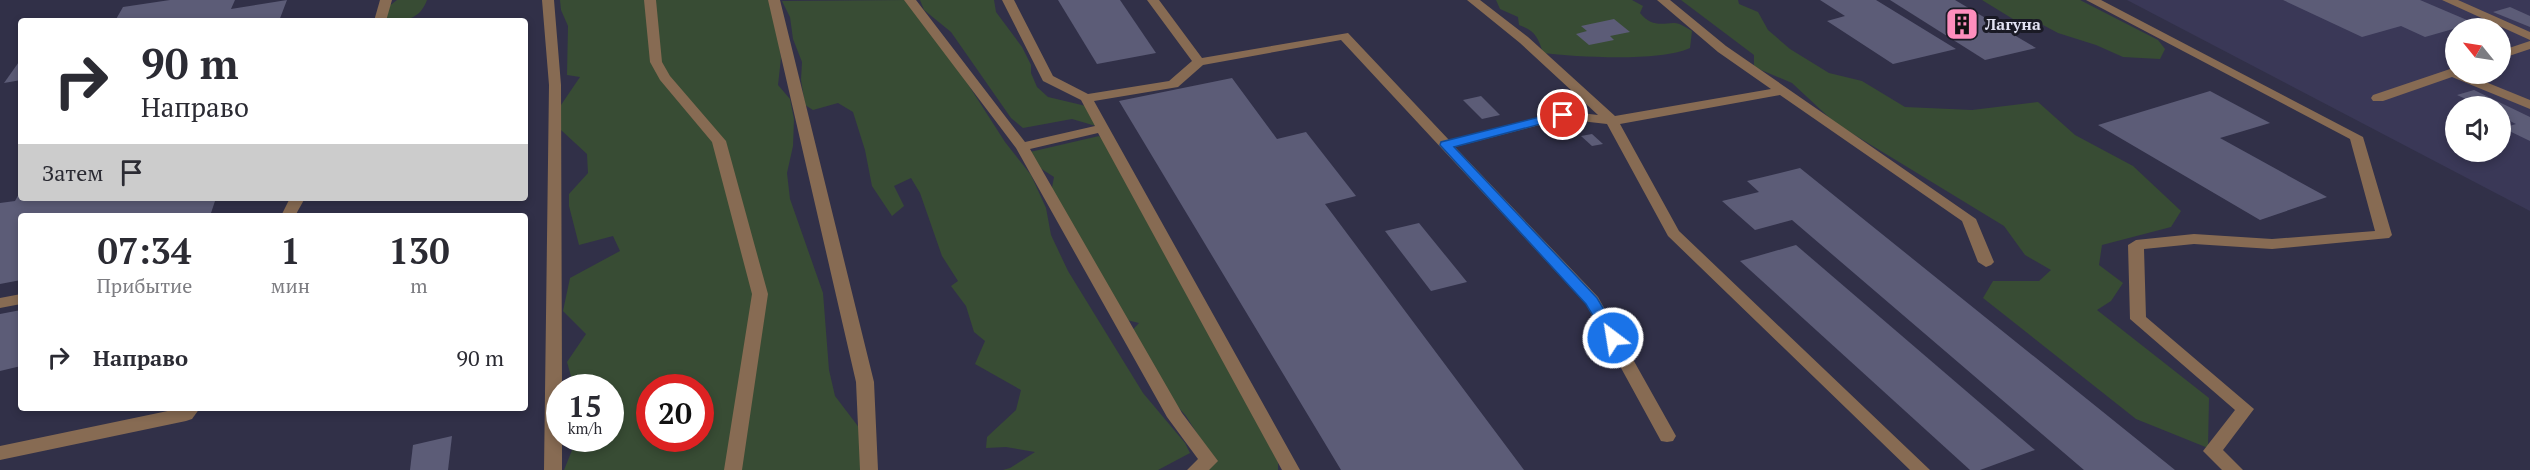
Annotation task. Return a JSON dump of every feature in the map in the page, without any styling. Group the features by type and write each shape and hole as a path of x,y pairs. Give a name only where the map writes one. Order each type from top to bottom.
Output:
{"lane":[{"path":"381,18 386,0"},
{"path":"548,0 555,85 553,470"},
{"path":"650,0 656,62 664,77 719,141 760,294 733,470"},
{"path":"774,0 865,382 869,470"},
{"path":"910,0 1022,147 1176,417 1209,461 1196,470"},
{"path":"1008,0 1048,78 1086,98 1291,470"},
{"path":"1153,0 1199,62"},
{"path":"1473,0 1524,40 1612,121 1673,233 1921,470"},
{"path":"1663,0 1722,49 1969,219 1986,262"},
{"path":"2092,0 2356,137 2384,235 2272,244 2194,239 2136,245 2138,319 2245,409 2212,451 2234,470"},
{"path":"2448,0 2530,36"},
{"path":"1086,98 1173,84 1199,62 1344,36 1592,301 1667,436"},
{"path":"2511,52 2530,45"},
{"path":"2378,98 2445,76"},
{"path":"2481,84 2530,105"},
{"path":"1446,145 1563,115 1612,121 1781,91"},
{"path":"1022,147 1102,128"},
{"path":"0,303 18,300"},
{"path":"0,453 186,415 189,411"}],"shaded area":[{"path":"2127,0 2530,0 2530,211"}],"green space":[{"path":"397,0 427,0 423,8 411,18 378,18"},
{"path":"560,0 772,0 781,58 778,85 790,99 794,119 793,146 787,173 790,199 823,293 829,370 835,396 870,442 870,470 564,470 571,452 624,452 624,374 570,374 567,362 586,334 563,311 570,278 620,251 613,236 579,245 569,206 569,194 588,173 587,154 561,130 561,105 580,77 567,75 568,26 561,10"},
{"path":"907,0 946,50 1005,142 1031,175 1046,208 1051,235 1068,271 1143,393 1185,443 1190,453 1158,470 1003,470 1035,452 1006,447 986,448 987,437 1016,410 1021,390 975,364 985,341 974,332 966,306 951,286 958,281 942,256 920,193 911,178 894,186 904,206 892,216 872,186 865,150 853,112 838,103 813,110 805,105 801,80 802,62 793,39 790,17 782,1"},
{"path":"920,0 994,0 996,12 1022,47 1031,65 1031,73 1037,87 1048,97 1086,106 1096,126 1072,119 1023,128 1011,118 951,32 924,10"},
{"path":"1496,0 1632,0 1643,6 1640,13 1648,20 1660,24 1676,23 1692,31 1690,48 1639,57 1543,53 1535,35 1519,25 1518,17 1500,9"},
{"path":"1681,0 1738,0 1739,4 1758,12 1768,30 1790,49 1829,73 1862,81 1905,107 1972,110 2038,102 2075,135 2133,166 2181,211 2171,227 2102,245 2099,265 2123,283 2111,301 2097,310 2209,398 2208,448 2136,419 1983,298 1993,281 2039,281 2051,270 2025,255 2004,226 1835,123 1792,83 1754,67 1754,55"},
{"path":"1982,0 2080,0 2158,40 2165,49 2160,59 2123,57 2096,45 2058,33 2041,24 2026,27"},
{"path":"1099,136 1110,146 1278,462 1278,470 1201,470 1203,443 1186,416 1152,377 1127,336 1139,323 1111,316 1051,193 1054,177 1037,166 1030,152"}],"building":[{"path":"170,0 235,0 231,9 287,0 280,18 117,18 123,7"},
{"path":"1058,0 1120,0 1156,53 1097,64"},
{"path":"1820,0 1876,0 1956,49 1893,64 1827,21 1845,16"},
{"name":"Лагуна","path":"1890,0 1955,0 2036,48 1985,60"},
{"path":"2283,0 2420,0 2462,18 2445,18 2445,31 2425,37 2401,26 2362,37"},
{"path":"2510,7 2530,16 2530,27 2511,18 2493,12"},
{"path":"1614,19 1630,32 1610,36 1614,40 1589,45 1576,34 1587,31 1581,26"},
{"path":"18,63 18,81 4,83"},
{"path":"1232,78 1277,139 1306,132 1356,196 1325,204 1524,470 1341,470 1119,101"},
{"path":"2474,90 2486,96 2459,96 2457,95"},
{"path":"2210,91 2270,123 2220,138 2327,197 2260,220 2098,125"},
{"path":"1481,96 1500,115 1482,119 1463,100"},
{"path":"2511,108 2530,117 2530,141 2511,132 2511,126 2516,124 2511,122"},
{"path":"1592,134 1603,144 1592,146 1581,136"},
{"path":"1800,168 2175,470 2084,470 1792,220 1755,230 1722,201 1759,192 1747,181"},
{"path":"18,196 18,201 215,201 211,213 18,213 18,281 0,284 0,203 15,201"},
{"path":"1419,223 1467,282 1431,291 1385,231"},
{"path":"1796,245 2035,450 1980,470 1970,470 1740,261"},
{"path":"18,311 18,367 0,371 0,314"},
{"path":"452,436 448,470 410,470 413,445"}],"place":[{"name":"Лагуна","path":"1962,24"}],"route":[{"path":"1563,115 1446,145 1592,301 1613,338"}]}
